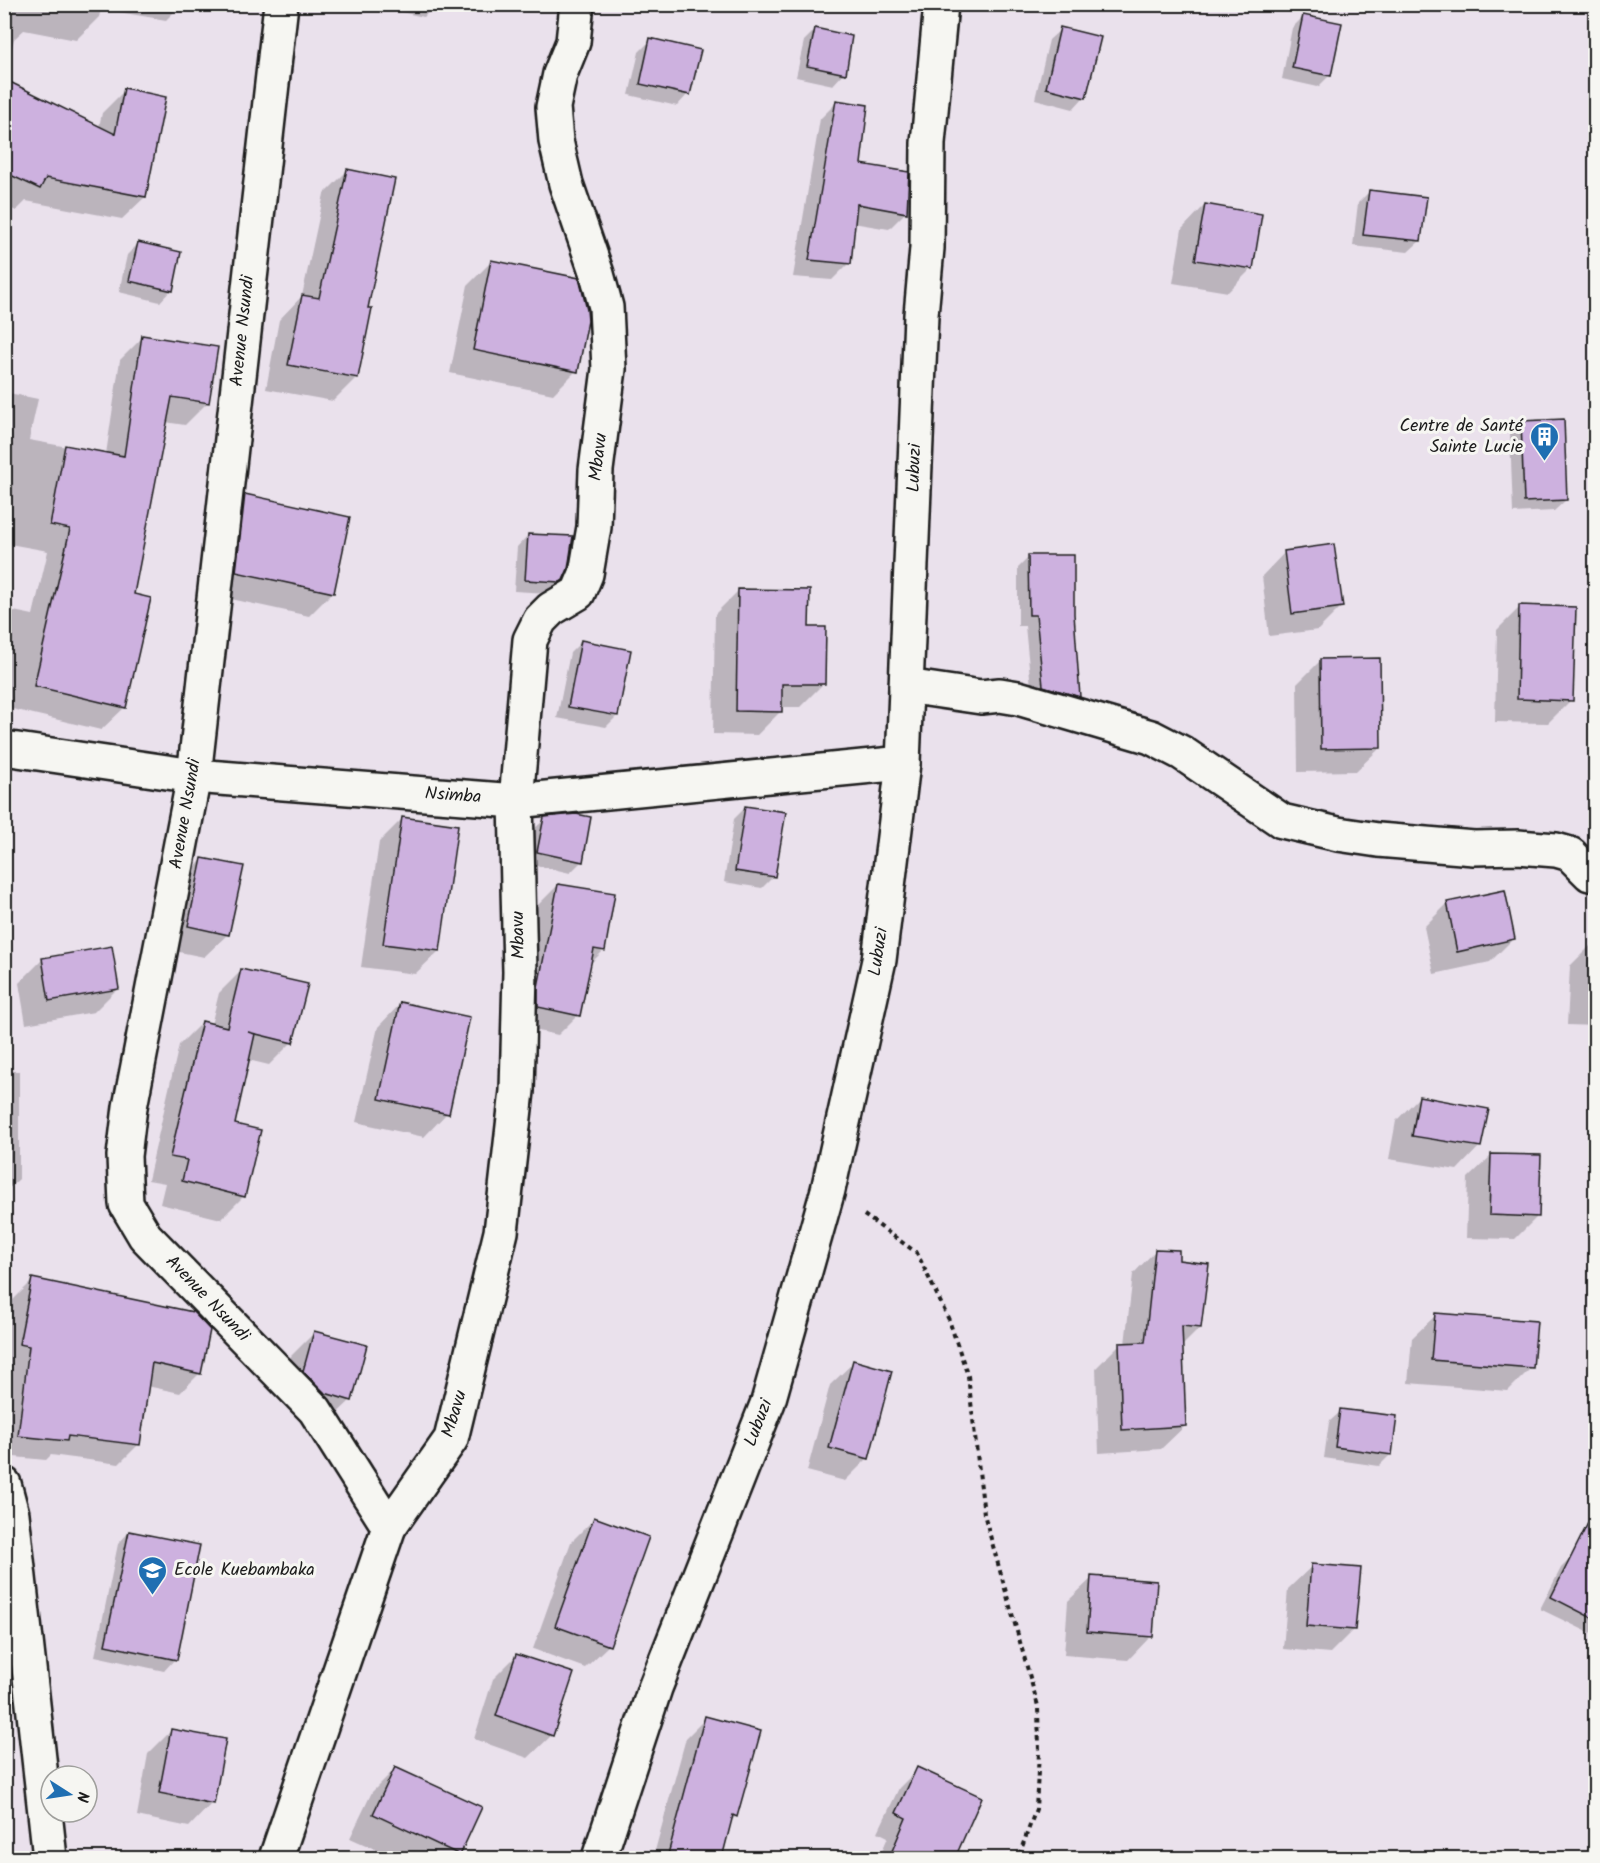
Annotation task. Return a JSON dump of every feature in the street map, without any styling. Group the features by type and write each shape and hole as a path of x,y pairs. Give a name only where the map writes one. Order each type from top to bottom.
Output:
{"street":[{"name":"Avenue Nsundi","path":"280,4 194,776 130,1107 124,1155 126,1204 145,1236 315,1410 389,1527"},
{"name":"Mbavu","path":"276,1858 389,1527 451,1438 501,1232 517,1091 520,972 516,801 530,640 540,620 551,609 578,593 586,574 594,527 596,470 609,369 606,307 566,184 556,141 552,107 560,74 573,42 577,4"},
{"name":"Lubuzi","path":"599,1858 655,1688 768,1402 828,1190 879,960 903,763 921,315 927,248 928,143 940,4"},
{"path":"906,686 981,696 1000,695 1018,698 1151,737 1182,753 1282,821 1338,834 1378,840 1474,848 1518,847 1556,850 1570,854 1590,874 1596,875"},
{"name":"Nsimba","path":"4,748 194,776 516,801 903,763"},
{"path":"4,1484 12,1514 50,1858"}],"path":[{"path":"828,1190 917,1253 949,1320 968,1376 984,1514 1038,1706 1039,1752 1036,1809 1018,1858"}],"building":[{"path":"1303,15 1342,23 1331,76 1292,68"},
{"path":"1060,27 1101,37 1086,98 1046,88"},
{"path":"815,28 852,36 846,74 807,66"},
{"path":"650,38 701,50 690,95 640,84"},
{"path":"4,79 115,134 124,88 166,97 146,197 46,178 40,189 4,172"},
{"path":"836,100 868,105 861,164 909,172 907,213 857,204 851,264 809,260"},
{"path":"347,169 395,179 368,308 372,308 358,378 288,365 302,295 319,298"},
{"path":"1369,190 1427,197 1421,241 1363,235"},
{"path":"1205,204 1262,214 1253,269 1195,260"},
{"path":"138,242 181,252 173,291 129,281"},
{"path":"491,260 579,278 588,321 578,372 473,350"},
{"path":"142,335 218,347 209,403 172,397 134,594 151,598 126,708 34,686 70,529 50,525 65,445 124,456"},
{"name":"Centre de Santé Sainte Lucie","path":"1564,419 1567,500 1524,502 1521,421"},
{"path":"245,494 350,517 334,593 236,572"},
{"path":"528,534 573,536 568,569 563,580 560,582 525,580"},
{"path":"1334,544 1343,607 1292,614 1284,551"},
{"path":"1028,555 1074,555 1074,614 1080,697 1043,686 1036,615 1029,615"},
{"path":"738,589 810,590 809,627 826,627 825,684 782,684 782,712 736,711"},
{"path":"1519,605 1576,607 1573,701 1517,699"},
{"path":"581,640 631,650 618,716 568,707"},
{"path":"1380,658 1381,748 1321,749 1320,659"},
{"path":"745,806 786,812 775,877 735,871"},
{"path":"576,814 591,817 583,862 537,852 544,817"},
{"path":"402,817 458,825 440,951 383,944"},
{"path":"202,858 244,866 229,935 188,926"},
{"path":"558,884 615,893 605,951 594,949 580,1016 538,1007 538,987"},
{"path":"1505,890 1515,939 1457,952 1447,902"},
{"path":"112,946 119,989 49,1001 42,958"},
{"path":"241,969 308,984 293,1043 248,1032 255,1034 235,1124 261,1130 245,1197 182,1181 187,1160 170,1157 202,1021 227,1027"},
{"path":"400,1002 470,1017 449,1114 379,1099"},
{"path":"1419,1096 1489,1109 1481,1147 1412,1136"},
{"path":"1491,1154 1541,1155 1539,1217 1489,1215"},
{"path":"1155,1249 1179,1250 1179,1260 1209,1264 1201,1328 1182,1326 1186,1426 1122,1430 1119,1343 1145,1342"},
{"path":"32,1278 193,1312 210,1330 201,1374 152,1363 140,1445 68,1436 67,1441 18,1436 29,1346 19,1344"},
{"path":"1435,1313 1537,1321 1533,1368 1431,1360"},
{"path":"314,1331 367,1345 352,1401 325,1393 303,1371"},
{"path":"853,1360 892,1371 869,1459 829,1448"},
{"path":"1340,1409 1397,1416 1392,1455 1335,1447"},
{"path":"1596,1507 1596,1620 1551,1597"},
{"path":"594,1517 649,1537 610,1646 555,1626"},
{"name":"Ecole Kuebambaka","path":"129,1531 200,1545 177,1660 105,1645"},
{"path":"1311,1564 1361,1568 1355,1630 1306,1626"},
{"path":"1091,1576 1157,1581 1153,1637 1087,1632"},
{"path":"516,1654 574,1673 553,1736 496,1716"},
{"path":"705,1716 761,1731 737,1817 733,1815 722,1858 667,1858"},
{"path":"171,1729 226,1739 214,1804 159,1793"},
{"path":"395,1767 482,1807 460,1855 373,1814"},
{"path":"917,1767 982,1797 955,1858 889,1858 906,1818 896,1813"}],"place":[{"name":"Centre de Santé Sainte Lucie","path":"1544,462"},
{"name":"Ecole Kuebambaka","path":"153,1596"}]}
